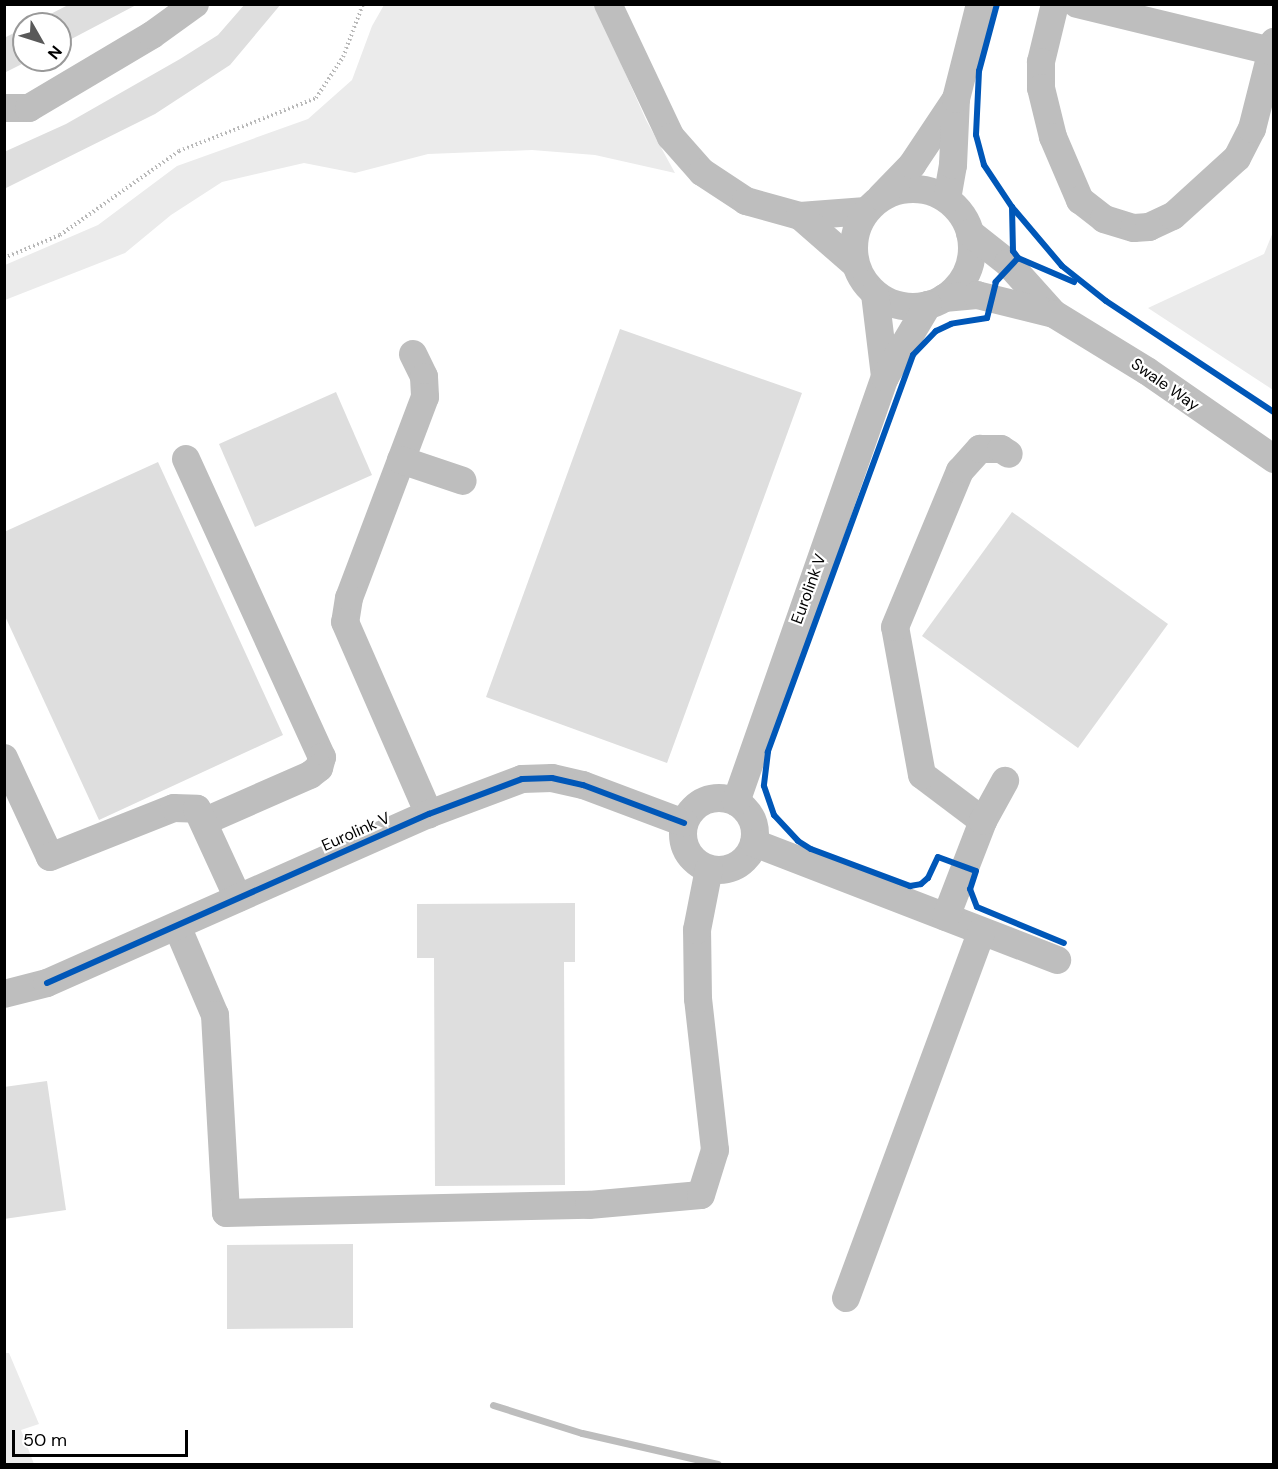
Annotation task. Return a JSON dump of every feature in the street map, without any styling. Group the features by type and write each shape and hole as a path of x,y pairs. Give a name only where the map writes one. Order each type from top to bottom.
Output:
{"street":[{"path":"4,108 28,108 152,35 195,4"},
{"path":"608,4 671,137 702,172 746,201 800,216 873,205 913,188 947,199 957,208 970,233 968,269 936,302 909,307 876,294 855,264 800,216"},
{"path":"947,199 953,165 956,99 980,4"},
{"path":"1055,4 1041,62 1045,110 1080,200 1091,211 1118,225 1149,227 1173,216 1237,158 1252,129 1272,46 1077,4"},
{"path":"855,264 857,227 873,205 912,165 956,99"},
{"name":"Swale Way","path":"970,233 1008,263 1054,314 1147,371 1274,459"},
{"name":"Eurolink V","path":"876,294 885,377"},
{"name":"Swale Way","path":"936,302 977,295 1054,314"},
{"name":"Eurolink V","path":"736,802 885,377 936,302"},
{"path":"413,354 426,388 349,598 345,622 429,814"},
{"path":"983,821 922,775 896,627 960,471 980,449 1001,449 1009,454"},
{"path":"186,459 322,757 319,768 310,775 206,821"},
{"path":"401,460 462,481"},
{"path":"4,758 50,857 174,808 197,809 206,821 238,898"},
{"name":"Eurolink V","path":"4,994 47,983 429,814 522,779 552,778 648,807 684,823"},
{"path":"946,917 983,821 1005,781"},
{"path":"711,799 736,802 752,819 754,843 742,862 732,868 709,869 690,856 685,846 684,823 690,812 711,799"},
{"path":"754,843 1057,960"},
{"path":"177,926 215,1015 216,1078 226,1213 589,1205 701,1195 715,1150 698,999 697,930 709,869"},
{"path":"846,1298 982,931"}],"path":[{"path":"4,258 60,235 179,151 316,98 343,57 363,4"}],"shaded area":[{"path":"384,5 595,5 646,120 675,173 595,155 532,150 428,154 355,173 304,163 222,182 171,215 125,253 5,300 5,265 98,225 177,166 308,119 352,80 372,26"},
{"path":"1273,232 1273,390 1148,308 1264,254"},
{"path":"4,1353 9,1353 39,1424 21,1430 34,1464 5,1464"}],"building":[{"path":"70,4 138,4 72,39 72,12 54,12"},
{"path":"245,4 281,4 230,65 155,114 4,189 4,152 66,124 180,59 218,35"},
{"path":"12,34 12,69 4,73 4,38"},
{"path":"620,329 802,393 667,763 486,697"},
{"path":"336,392 372,475 255,527 219,444"},
{"path":"158,462 283,735 99,820 4,614 4,532"},
{"path":"1012,512 1168,624 1078,748 922,636"},
{"path":"575,903 575,962 564,962 565,1185 435,1186 434,958 417,958 417,904"},
{"path":"47,1081 66,1210 4,1219 4,1087"},
{"path":"353,1244 353,1328 227,1329 227,1245"}],"waterway":[{"path":"493,1405 582,1433 717,1464"}],"cycle path":[{"path":"997,4 979,71 976,135 984,165 1012,207 1062,266 1106,301 1274,412"},
{"path":"1012,207 1013,251 1018,258 1074,282"},
{"path":"1018,258 996,282 987,318 951,324 936,331 913,355 768,752 764,786 774,815 798,841 811,849 910,886 921,884 928,878 938,857 976,871 970,889 977,907 1064,943"},
{"path":"47,983 429,814 522,779 552,778 583,785 684,823"}]}
